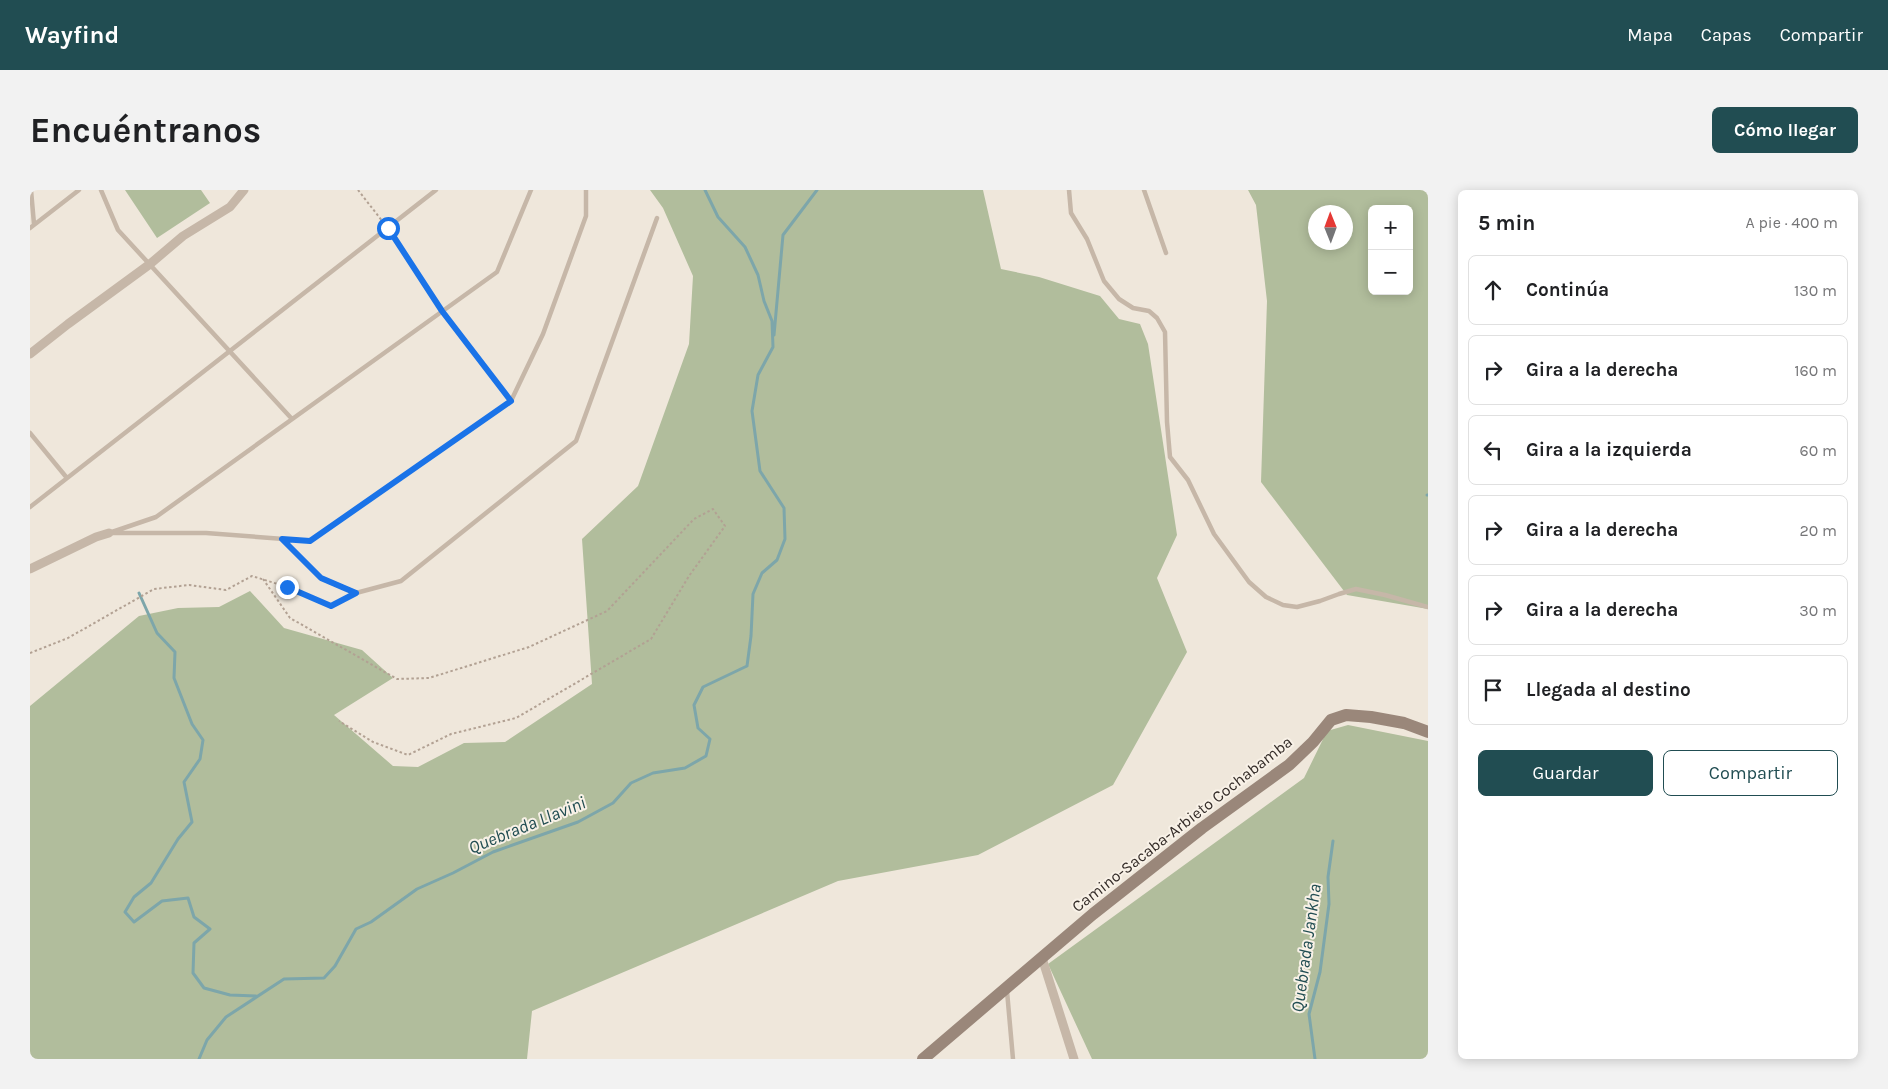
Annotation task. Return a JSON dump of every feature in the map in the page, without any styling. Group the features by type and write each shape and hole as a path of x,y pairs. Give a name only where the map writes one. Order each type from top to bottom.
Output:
{"street":[{"path":"30,354 150,264 183,236 230,207 244,190"},
{"path":"30,570 96,537 108,533"},
{"name":"Camino-Sacaba-Arbieto Cochabamba","path":"923,1059 1144,872 1289,765 1314,742 1331,720 1346,715 1371,717 1404,723 1428,732"},
{"path":"1042,958 1074,1059"}],"lane":[{"path":"31,190 32,226"},
{"path":"32,226 79,190"},
{"path":"101,190 118,230 292,419"},
{"path":"30,507 436,190"},
{"path":"108,533 156,517 497,272 531,190"},
{"path":"108,533 206,533 310,541 511,401 543,334 586,216 586,190"},
{"path":"1069,190 1071,213 1087,239 1104,281 1119,299 1133,308 1149,311 1157,318 1165,332 1167,422 1170,457 1188,480 1214,534 1249,582 1266,597 1282,605 1297,607 1356,589 1385,594 1428,607"},
{"path":"1144,190 1166,253"},
{"path":"282,539 321,578 356,593 402,581 576,441 657,218"},
{"path":"30,433 67,478"},
{"path":"1007,988 1013,1059"}],"path":[{"path":"358,190 388,228 442,311 511,401"},
{"path":"263,579 290,618 397,679 429,678 529,647 607,610 694,519 713,509 725,526 689,576 650,639 516,718 452,734 408,755 373,742 339,721"},
{"path":"30,653 68,638 154,589 189,584 226,590 252,576 287,587 331,606 356,593"}],"green space":[{"path":"125,190 201,190 210,203 157,238"},
{"path":"650,190 983,190 1001,269 1039,277 1100,296 1119,319 1140,324 1148,344 1177,535 1157,578 1187,652 1113,785 978,855 838,881 532,1011 527,1059 30,1059 30,706 139,616 178,608 219,607 250,591 284,628 362,650 393,678 334,715 393,766 418,767 464,743 505,742 592,684 582,539 638,486 689,344 693,276 663,208"},
{"path":"1248,190 1428,190 1428,609 1347,595 1261,482 1267,301 1256,205"},
{"path":"1348,725 1428,741 1428,1059 1092,1059 1048,964 1304,778 1327,731"}],"waterway":[{"name":"Quebrada Llavini","path":"199,1059 207,1040 226,1017 284,979 324,978 335,966 356,929 371,922 417,889 493,852 578,822 613,803 631,783 653,773 685,768 706,756 710,739 698,728 694,705 703,687 747,666 753,594 762,573 777,560 785,539 784,508 760,471 752,411 758,375 773,347 772,321 764,301 758,275 745,247 718,217 705,190"},
{"path":"774,335 783,235 817,190"},
{"path":"139,593 157,633 175,652 174,678 192,724 203,740 200,759 184,782 192,822 178,839 151,883 134,897 125,912 134,922 162,901 188,898 194,917 210,929 194,943 193,973 204,988 230,995 256,996"},
{"name":"Quebrada Jankha","path":"1315,1059 1309,1014 1320,972 1329,904 1328,877 1333,841"}],"route":[{"path":"287,587 331,606 356,593 321,578 282,539 310,541 511,401 442,311 388,228"}]}
